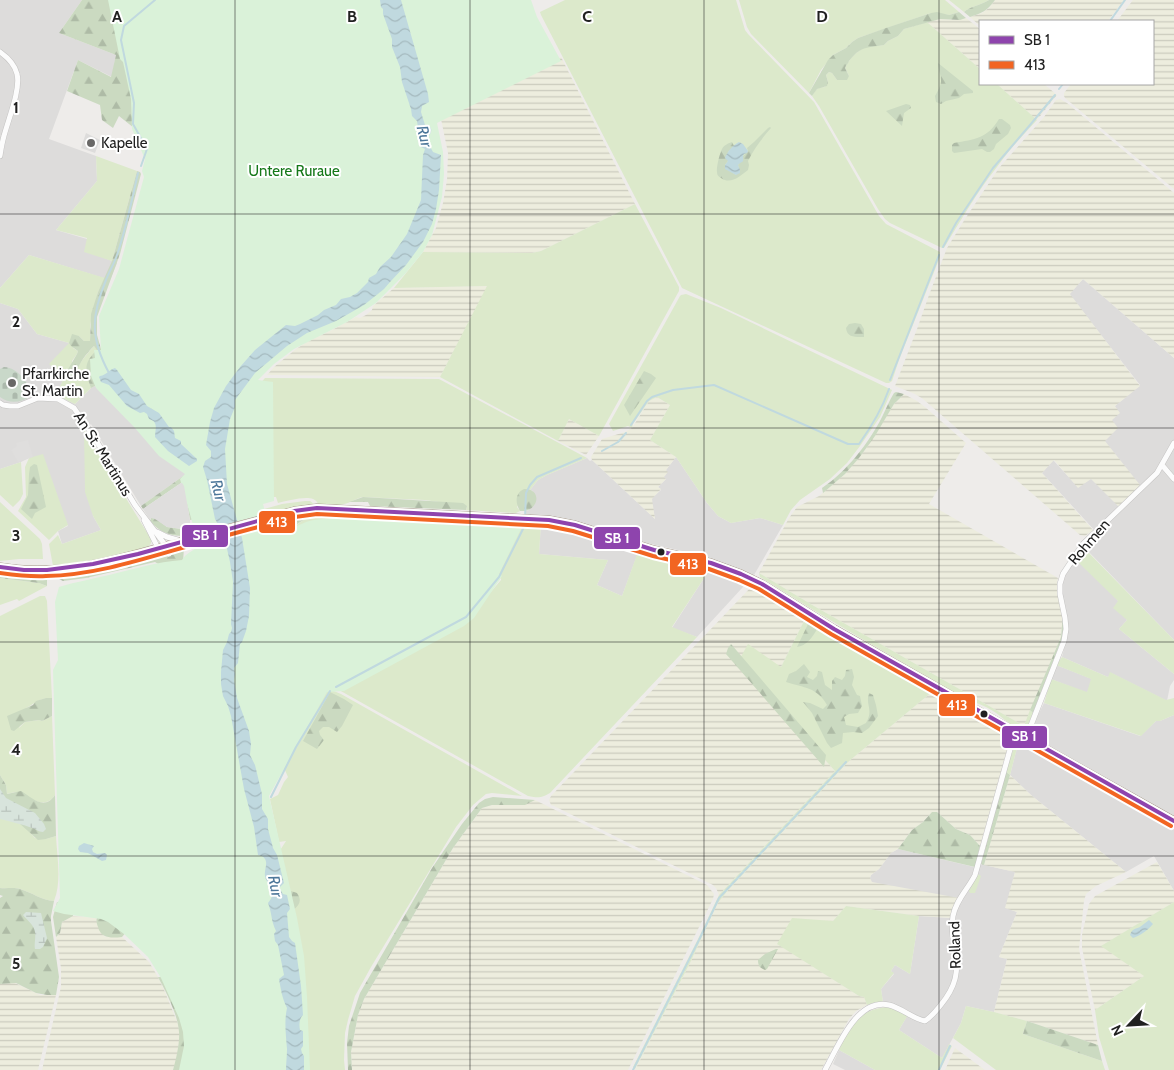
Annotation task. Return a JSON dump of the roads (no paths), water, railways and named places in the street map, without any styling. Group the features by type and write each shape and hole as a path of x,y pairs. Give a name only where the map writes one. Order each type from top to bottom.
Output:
{"main road":[{"path":"0,567 44,570 80,567 121,558 294,511 317,508 517,518 575,524 654,550 710,563 762,584 834,629 1174,821"}],"street":[{"path":"0,52 9,60 17,74 16,90 0,154"},
{"name":"An St. Martinus","path":"0,402 3,405 18,406 38,398 58,399 74,408 162,547"},
{"name":"Rohmen","path":"1026,738 1064,641 1066,629 1060,594 1063,574 1083,544 1157,473 1174,442"},
{"path":"1162,465 1174,479"},
{"name":"An St. Martinus","path":"143,517 155,531 162,547"},
{"name":"An St. Martinus","path":"155,531 182,541"},
{"name":"Rolland","path":"825,1070 858,1014 878,1005 891,1005 925,1021 941,1006 949,994 956,975 957,959 953,927 955,908 975,875 1016,733"}],"water":[{"name":"Rur","path":"380,0 401,0 428,94 429,102 422,106 421,112 425,125 431,129 426,139 433,152 441,155 439,190 432,224 423,242 406,265 384,289 364,305 336,321 307,333 287,346 255,373 235,400 225,449 227,484 242,538 250,588 249,616 246,631 240,644 238,663 234,668 234,680 237,698 249,731 250,755 255,765 262,794 262,809 268,819 268,829 284,883 280,889 283,894 287,895 290,909 287,913 289,937 295,943 301,986 303,1015 299,1026 300,1030 303,1031 303,1046 301,1049 304,1056 304,1070 286,1070 285,1023 287,1008 279,979 284,975 278,945 275,941 274,934 276,931 268,903 272,897 272,892 265,876 266,861 258,855 231,716 223,696 221,684 223,650 232,628 233,582 225,540 215,519 203,467 205,461 211,457 211,451 206,445 214,408 226,386 240,367 255,350 286,325 295,326 300,324 336,305 341,299 357,293 368,282 369,278 376,274 380,267 391,257 407,234 421,200 423,155 425,149 421,147 417,121 412,116"},
{"path":"739,142 748,151 743,156 743,161 738,165 740,173 736,175 725,169 728,161 725,158 730,149"},
{"path":"115,368 131,390 139,394 147,406 159,413 174,431 175,438 181,441 181,444 197,461 189,466 168,451 155,437 155,424 149,419 147,414 144,412 140,413 127,406 109,385 101,382 100,376"},
{"path":"84,843 94,846 93,852 97,854 105,853 107,855 106,860 102,861 88,853 80,852 79,846"},
{"path":"1149,920 1153,924 1146,931 1133,938 1130,935 1133,930"}],"waterway":[{"path":"141,166 147,149 133,124 134,103 121,40 124,26 155,0"},
{"path":"1111,20 1125,0"},
{"path":"1059,89 1062,85"},
{"path":"943,247 956,223 993,168 1055,95"},
{"path":"109,373 98,349 95,316 101,293 120,245 138,173"},
{"path":"890,380 939,255"},
{"path":"631,425 647,401 652,397 673,390 714,385 848,444 859,444 876,417 889,389"},
{"path":"602,451 618,442 626,433"},
{"path":"525,518 526,493 537,477 581,458"},
{"path":"336,687 466,617 499,577 523,529 524,522"},
{"path":"271,797 296,747 330,691"},
{"path":"633,1070 719,898 846,762"},
{"path":"939,1070 950,1046"}],"place":[{"name":"Kapelle","path":"91,143"},
{"name":"Pfarrkirche St. Martin","path":"12,383"}],"park label":[{"name":"Untere Ruraue","path":"294,171"}]}
